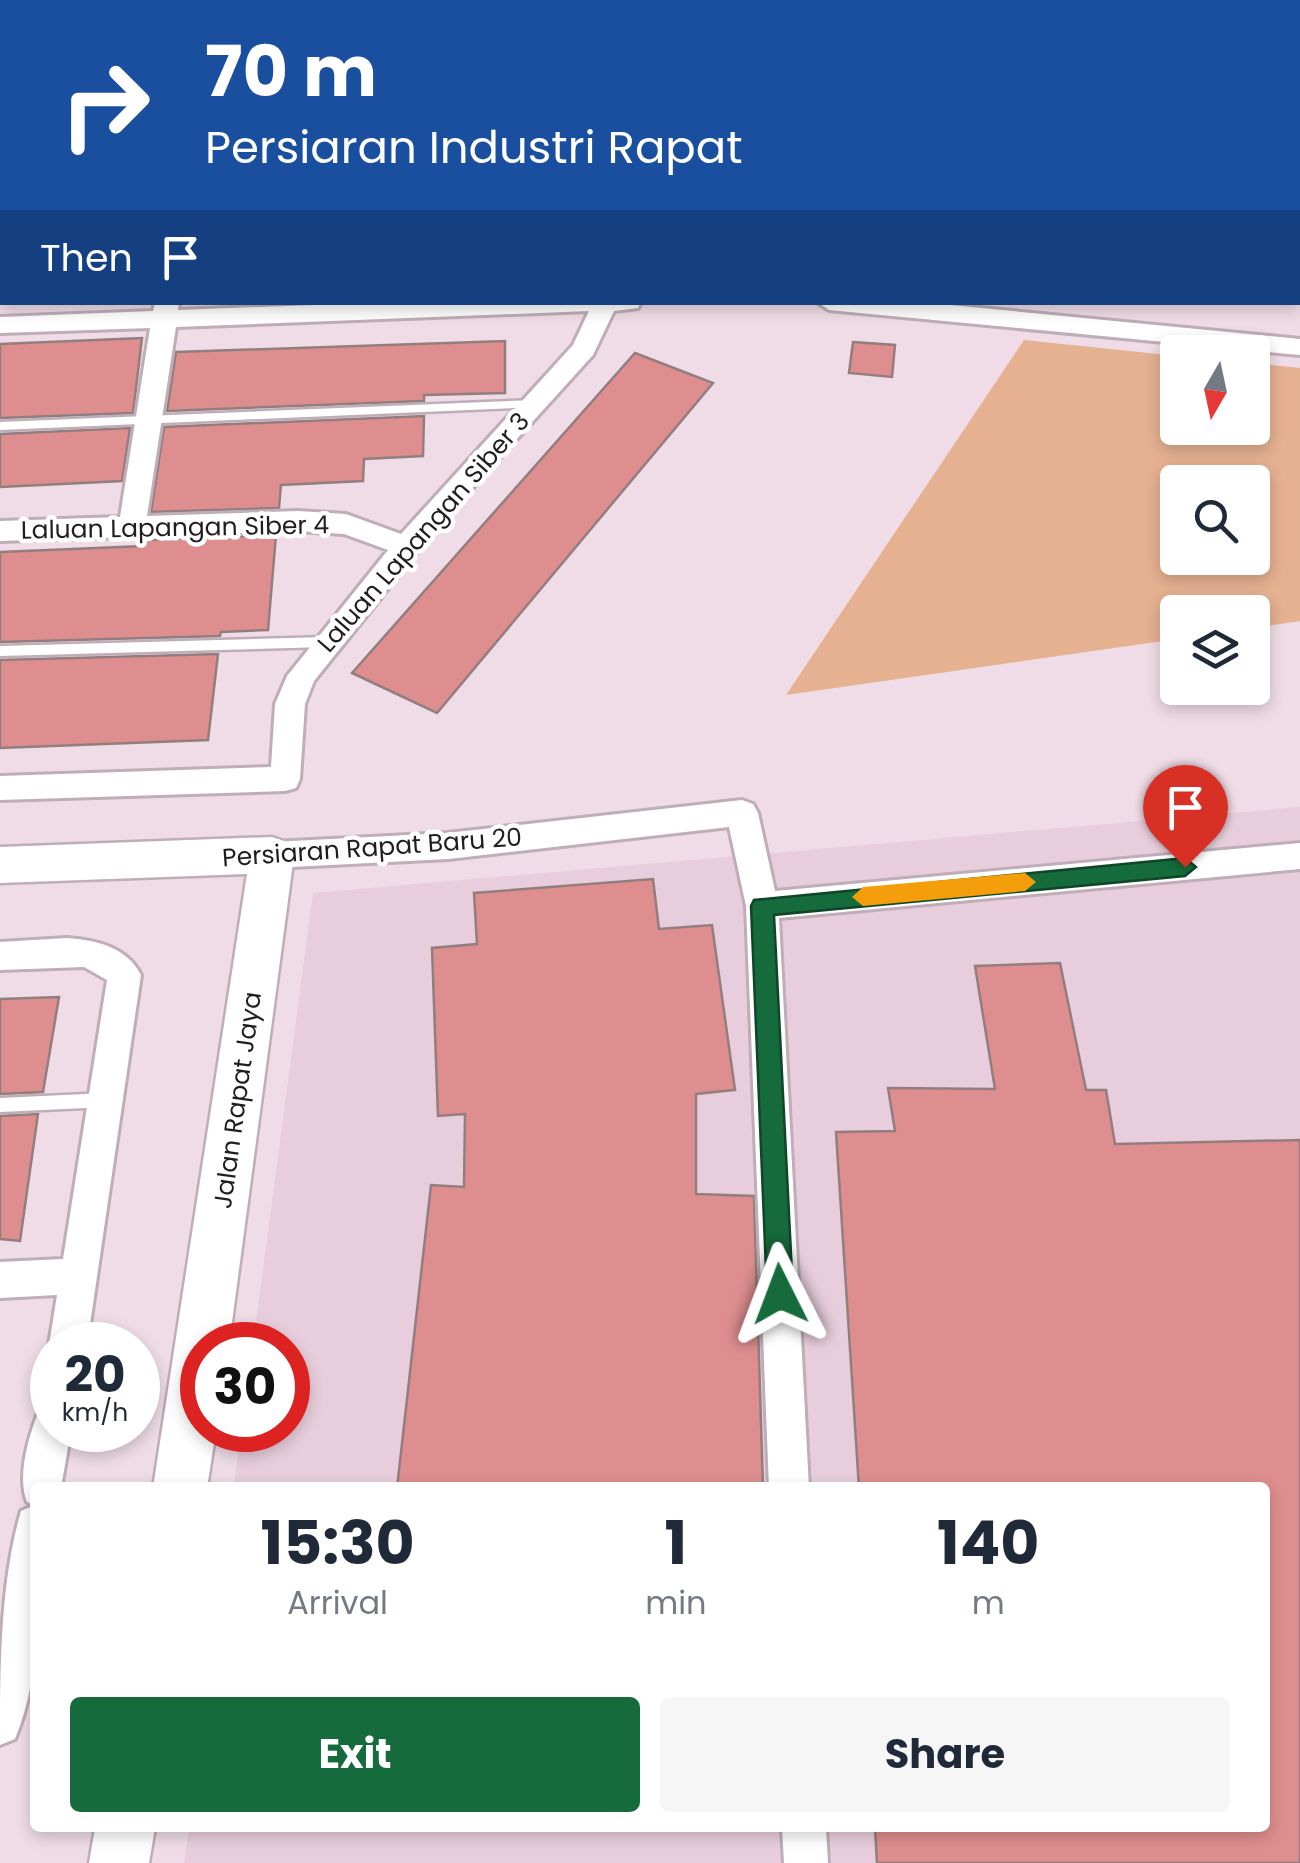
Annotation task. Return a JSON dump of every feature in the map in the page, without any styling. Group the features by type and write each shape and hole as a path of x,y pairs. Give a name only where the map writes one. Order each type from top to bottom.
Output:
{"street":[{"path":"0,325 166,310 461,305"},
{"name":"Laluan Lapangan Siber 3","path":"0,788 285,779 290,704 302,676 406,546 584,349 616,305"},
{"path":"860,305 1300,347"},
{"path":"132,527 166,310"},
{"name":"Laluan Lapangan Siber 4","path":"0,532 330,523 384,536 406,546"},
{"name":"Persiaran Rapat Baru 20","path":"0,865 448,846 742,813 762,906"},
{"name":"Jalan Rapat Jaya","path":"206,1322 272,855"},
{"path":"788,1482 762,906 1300,856"},
{"path":"0,956 84,952 112,959 124,975 72,1322"},
{"path":"0,1280 81,1276"},
{"path":"43,1482 48,1452"},
{"name":"Jalan Rapat Jaya","path":"181,1482 186,1452"},
{"path":"2,1707 30,1553"},
{"path":"119,1863 124,1832"},
{"path":"804,1832 806,1863"}],"lane":[{"path":"0,426 534,404"},
{"path":"0,652 326,642"},
{"path":"0,1105 107,1100"}],"shaded area":[{"path":"1024,340 1160,354 1160,445 1270,445 1270,365 1300,368 1300,621 1270,625 1270,595 1160,595 1160,641 786,695"},
{"path":"1300,807 1300,1863 184,1863 188,1832 1270,1832 1270,1482 235,1482 238,1452 310,1452 310,1322 256,1322 313,893"}],"building":[{"path":"142,338 133,413 0,418 0,344"},
{"path":"505,341 505,393 424,395 424,401 167,411 176,352"},
{"path":"853,342 895,345 892,377 849,373"},
{"path":"635,353 713,383 437,713 352,673"},
{"path":"424,416 423,456 364,459 363,481 281,485 279,508 151,512 164,427"},
{"path":"130,428 122,481 0,487 0,434"},
{"path":"276,535 268,630 221,632 220,636 0,642 0,552 144,546 145,540"},
{"path":"218,654 208,740 0,748 0,660"},
{"path":"653,879 659,929 712,925 735,1090 696,1094 696,1194 754,1196 763,1482 398,1482 431,1185 464,1187 465,1114 438,1116 432,948 477,944 474,893"},
{"path":"1060,963 1086,1090 1106,1090 1115,1144 1300,1140 1300,1863 877,1863 875,1832 1270,1832 1270,1482 859,1482 836,1132 895,1131 888,1088 995,1089 975,966"},
{"path":"59,997 43,1092 0,1094 0,999"},
{"path":"38,1114 20,1241 0,1239 0,1116"}],"slow traffic":[{"path":"863,897 1025,882"}],"route":[{"path":"780,1294 762,906 1185,867"}]}
